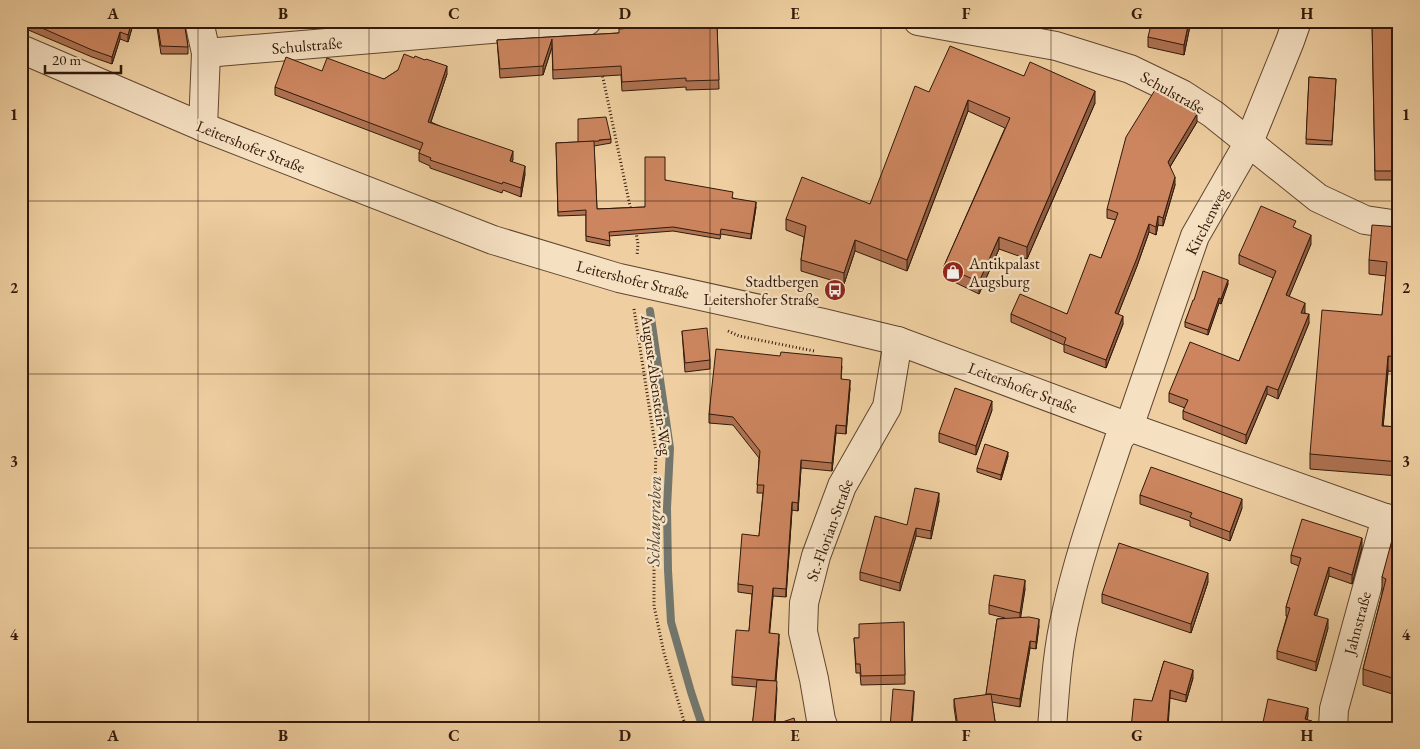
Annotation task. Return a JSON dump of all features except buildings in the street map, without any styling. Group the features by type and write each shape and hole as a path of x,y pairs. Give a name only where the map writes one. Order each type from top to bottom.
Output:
{"street":[{"path":"199,21 206,54 204,127"},
{"name":"Schulstraße","path":"918,21 1056,46 1130,69 1182,94 1213,114 1318,198 1366,220 1399,225"},
{"name":"Kirchenweg","path":"1129,427 1195,236 1249,142 1297,21"},
{"name":"Schulstraße","path":"206,54 575,22"},
{"name":"Leitershofer Straße","path":"21,49 204,127 493,240 635,282 898,340 1129,427 1393,520"},
{"name":"St.-Florian-Straße","path":"824,728 802,632 804,603 816,556 842,486 887,407 898,340"},
{"path":"1052,728 1058,656 1065,615 1078,565 1119,439 1129,427"},
{"name":"Jahnstraße","path":"1335,727 1334,709 1393,520"}],"path":[{"path":"601,70 632,215"},
{"name":"August-Abenstein-Weg","path":"634,225 638,244 632,299 656,451 654,606 664,653 686,728"}],"waterway":[{"name":"Schlaugraben","path":"650,311 670,448 667,508 671,622 703,728"}],"place":[{"name":"Antikpalast Augsburg","path":"953,272"},
{"name":"Stadtbergen Leitershofer Straße","path":"835,290"}]}
